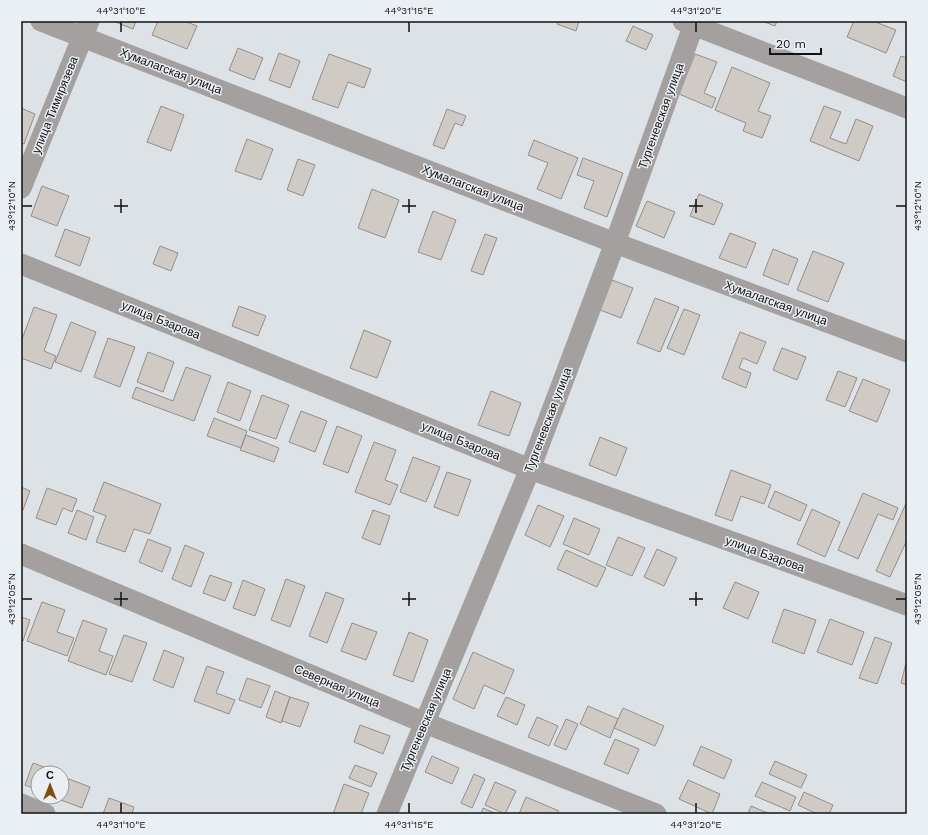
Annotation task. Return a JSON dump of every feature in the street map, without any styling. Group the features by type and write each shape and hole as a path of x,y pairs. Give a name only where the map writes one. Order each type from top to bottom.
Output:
{"street":[{"name":"Хумалагская улица","path":"41,21 86,29 615,243 907,352"},
{"path":"691,22 907,108"},
{"name":"Тургеневская улица","path":"387,814 530,469 615,243 691,22"},
{"name":"улица Тимирязева","path":"21,188 86,29"},
{"name":"улица Бзарова","path":"21,264 530,469 907,604"},
{"name":"Северная улица","path":"21,554 425,723 656,814"},
{"path":"21,804 45,814"}],"building":[{"path":"113,21 136,21 133,29"},
{"path":"158,21 184,21 197,26 187,49 152,35"},
{"path":"558,21 579,21 576,31 557,24"},
{"path":"762,21 777,21 775,26"},
{"path":"854,21 873,21 896,30 886,53 847,37"},
{"path":"633,26 653,35 646,50 626,41"},
{"path":"238,48 263,58 254,80 229,70"},
{"path":"279,53 300,61 290,88 269,80"},
{"path":"329,54 371,69 364,88 348,82 338,108 312,99"},
{"path":"695,54 717,62 704,93 716,98 712,108 679,94"},
{"path":"901,56 907,58 907,82 893,76"},
{"path":"732,67 770,83 758,111 771,116 762,138 743,131 746,123 715,110"},
{"path":"161,106 184,115 171,151 147,142"},
{"path":"824,106 841,112 830,138 846,144 856,119 873,126 859,161 810,141"},
{"path":"21,108 35,114 24,144 21,143"},
{"path":"447,109 466,116 462,126 455,123 444,149 433,145"},
{"path":"247,139 273,149 261,180 235,171"},
{"path":"534,140 578,158 561,199 537,189 548,163 528,155"},
{"path":"583,158 623,173 607,217 584,208 594,181 577,175"},
{"path":"298,159 315,165 303,196 287,190"},
{"path":"42,186 69,196 57,226 31,216"},
{"path":"372,189 399,200 385,238 358,228"},
{"path":"699,194 723,204 714,225 690,216"},
{"path":"647,201 675,212 664,238 636,226"},
{"path":"433,211 456,220 441,260 418,252"},
{"path":"65,229 90,238 80,266 55,256"},
{"path":"730,233 756,243 746,268 719,258"},
{"path":"485,234 497,238 483,275 471,271"},
{"path":"160,246 178,253 171,271 153,264"},
{"path":"773,249 798,259 788,285 763,275"},
{"path":"813,251 844,263 828,302 797,290"},
{"path":"612,280 633,288 621,318 600,310"},
{"path":"655,298 679,307 660,352 637,343"},
{"path":"239,306 266,316 258,336 232,326"},
{"path":"34,307 57,315 44,351 56,356 51,369 21,358 21,342"},
{"path":"684,309 700,315 684,355 667,348"},
{"path":"71,322 96,332 81,372 55,362"},
{"path":"364,330 391,341 377,378 350,368"},
{"path":"740,332 766,342 757,364 743,358 739,368 751,373 746,388 722,378"},
{"path":"108,338 135,347 120,387 94,377"},
{"path":"782,348 806,357 797,380 773,370"},
{"path":"148,352 174,362 163,392 137,382"},
{"path":"186,367 211,376 194,421 132,398 136,387 173,401"},
{"path":"838,371 857,378 845,407 826,400"},
{"path":"863,379 890,390 877,422 849,411"},
{"path":"228,382 251,391 240,421 217,412"},
{"path":"491,391 521,403 509,436 478,425"},
{"path":"262,395 289,405 276,439 249,430"},
{"path":"301,411 327,421 315,452 289,442"},
{"path":"214,418 247,431 241,448 207,436"},
{"path":"337,426 362,436 348,473 323,464"},
{"path":"246,435 279,448 274,462 240,450"},
{"path":"600,437 627,448 616,476 589,465"},
{"path":"374,442 396,450 385,480 398,485 390,505 355,492"},
{"path":"413,457 440,467 426,502 400,492"},
{"path":"731,470 771,485 764,504 741,496 732,521 715,515"},
{"path":"447,472 471,480 458,516 434,507"},
{"path":"104,482 161,504 150,534 134,529 125,552 96,542 106,516 93,511"},
{"path":"21,487 30,491 23,510 21,509"},
{"path":"47,488 77,499 72,512 63,508 56,525 36,518"},
{"path":"775,491 807,505 800,521 768,507"},
{"path":"863,493 898,508 893,520 878,514 858,559 838,550"},
{"path":"907,501 907,540 890,577 876,571"},
{"path":"538,505 564,516 550,547 525,535"},
{"path":"812,509 840,522 825,557 797,544"},
{"path":"77,510 94,517 86,540 68,533"},
{"path":"373,510 390,516 380,545 362,538"},
{"path":"574,518 600,529 589,555 563,544"},
{"path":"618,537 645,548 632,576 606,565"},
{"path":"148,539 171,548 162,572 139,562"},
{"path":"185,545 204,553 191,587 172,579"},
{"path":"657,549 677,558 664,586 644,577"},
{"path":"566,550 606,568 597,587 557,569"},
{"path":"210,575 232,583 225,601 203,593"},
{"path":"286,579 305,586 290,627 271,620"},
{"path":"243,580 265,589 255,616 233,608"},
{"path":"735,582 759,592 748,619 723,608"},
{"path":"326,592 344,599 327,643 309,636"},
{"path":"42,602 65,610 57,632 74,638 67,656 27,641"},
{"path":"784,609 816,620 804,654 772,642"},
{"path":"21,617 30,620 23,641 21,641"},
{"path":"830,619 864,632 852,665 817,652"},
{"path":"83,620 107,629 99,651 113,656 106,675 68,661"},
{"path":"352,623 377,632 366,660 341,651"},
{"path":"409,632 428,640 413,682 393,675"},
{"path":"124,635 147,643 132,682 109,674"},
{"path":"875,637 892,643 877,684 859,678"},
{"path":"164,650 184,658 173,688 153,680"},
{"path":"473,652 514,670 504,694 484,685 474,709 453,699"},
{"path":"907,659 907,685 901,683"},
{"path":"207,666 224,672 216,693 235,700 229,714 194,701"},
{"path":"247,678 270,686 261,708 239,700"},
{"path":"275,691 290,697 281,723 266,717"},
{"path":"290,697 309,703 300,727 282,721"},
{"path":"506,697 525,705 517,725 497,716"},
{"path":"588,706 618,719 610,738 580,724"},
{"path":"623,708 664,726 655,746 614,728"},
{"path":"537,717 558,726 549,746 528,737"},
{"path":"566,719 578,724 566,750 554,745"},
{"path":"360,725 390,736 383,754 354,742"},
{"path":"615,739 639,749 628,774 604,764"},
{"path":"701,746 732,760 724,779 693,765"},
{"path":"432,756 459,768 452,784 425,772"},
{"path":"775,761 807,775 801,788 769,774"},
{"path":"355,765 377,773 371,787 349,778"},
{"path":"30,771 30,787 25,785"},
{"path":"474,774 485,779 472,808 461,803"},
{"path":"70,779 90,787 82,808 70,803"},
{"path":"688,780 720,794 712,814 679,799"},
{"path":"495,782 516,791 505,814 485,805"},
{"path":"762,782 796,797 790,811 755,796"},
{"path":"344,784 369,793 361,814 333,814"},
{"path":"804,792 833,805 829,814 817,814 798,805"},
{"path":"526,797 559,811 557,814 519,814"},
{"path":"109,798 134,807 132,814 103,814"},
{"path":"751,806 770,814 748,814"},
{"path":"483,808 497,814 481,814"}]}
